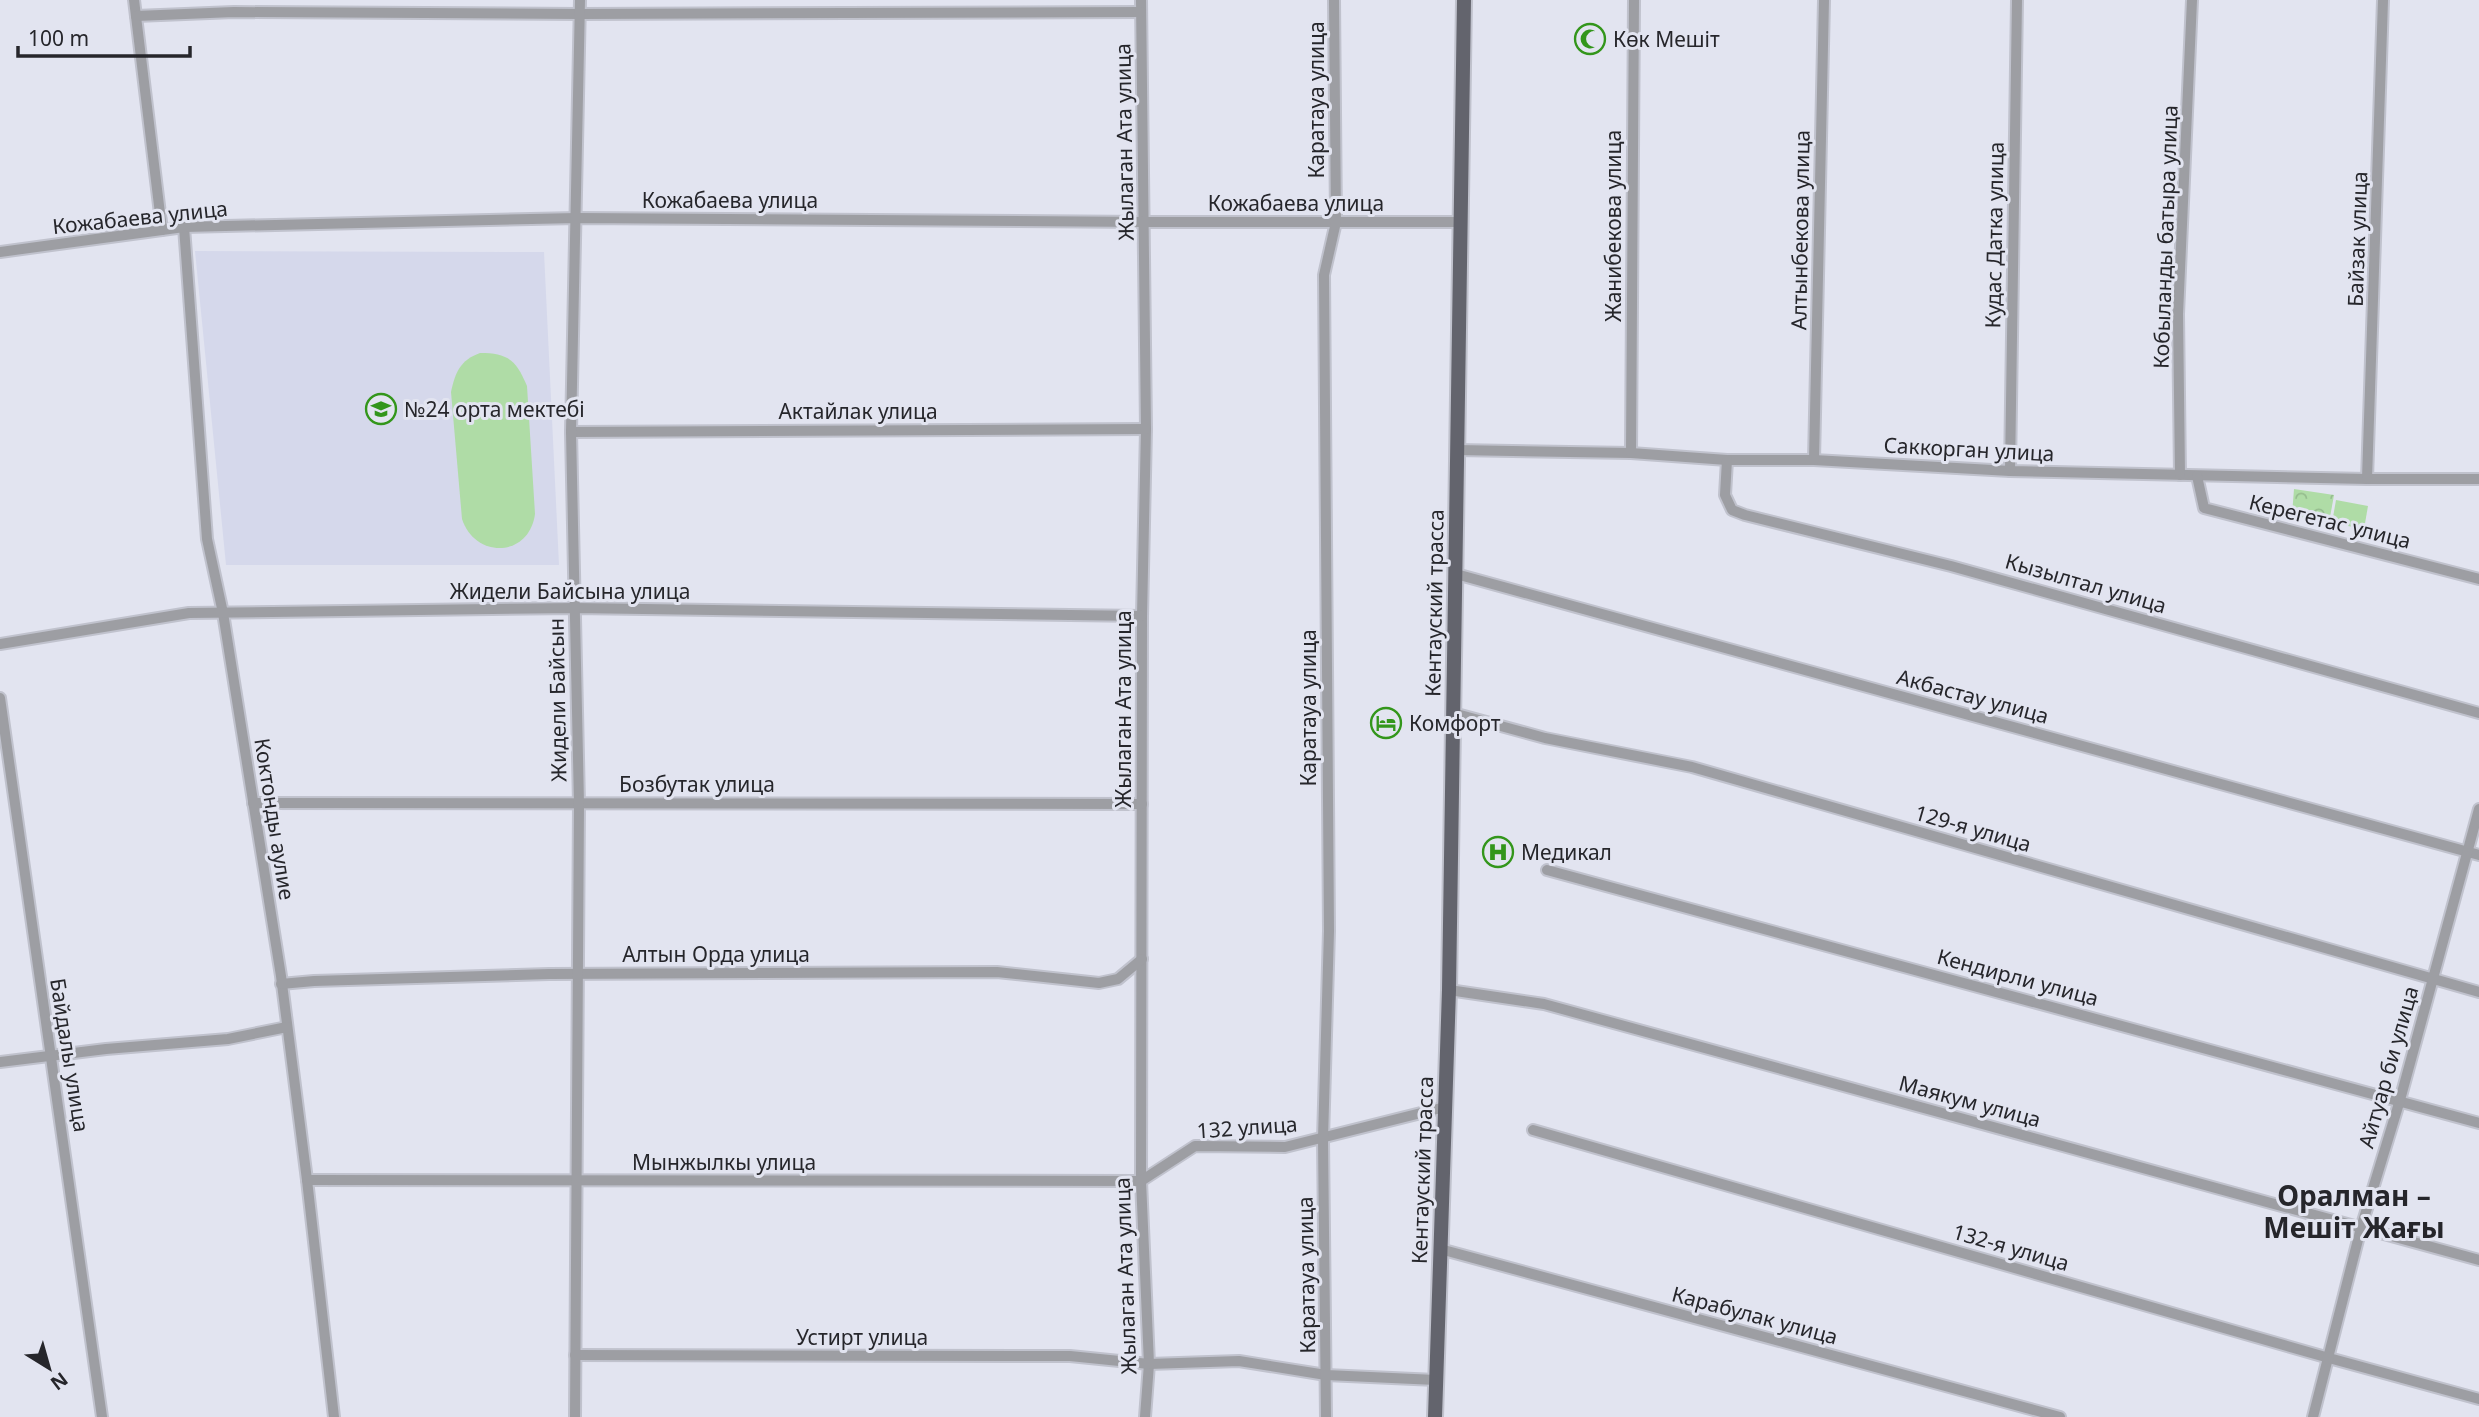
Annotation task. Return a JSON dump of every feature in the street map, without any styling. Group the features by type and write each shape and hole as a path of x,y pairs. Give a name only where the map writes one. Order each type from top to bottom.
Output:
{"main road":[{"name":"Кентауский трасса","path":"1435,1417 1449,990 1464,0"}],"street":[{"path":"134,0 162,230"},
{"name":"Жидели Байсын","path":"575,1417 579,804 571,432 580,0"},
{"name":"Жылаган Ата улица","path":"1141,0 1146,429 1142,616 1141,1181 1149,1364 1146,1417"},
{"name":"Каратауа улица","path":"1326,1417 1323,1139 1329,931 1324,275 1336,222 1334,0"},
{"name":"Жанибекова улица","path":"1631,453 1634,0"},
{"name":"Алтынбекова улица","path":"1814,460 1824,0"},
{"name":"Кудас Датка улица","path":"2010,471 2017,0"},
{"name":"Кобыланды батыра улица","path":"2180,475 2178,314 2192,0"},
{"name":"Байзак улица","path":"2367,479 2381,111 2382,0"},
{"path":"136,16 234,12 1141,12"},
{"name":"Кожабаева улица","path":"0,252 184,227 577,218 1461,222"},
{"name":"Коктонды аулие","path":"184,227 207,539 223,613 281,984 334,1417"},
{"name":"Актайлак улица","path":"571,432 1146,429"},
{"name":"Саккорган улица","path":"1457,450 1631,453 1727,460 1814,460 2010,471 2479,479"},
{"name":"Кызылтал улица","path":"1727,460 1725,495 1732,510 1745,515 1951,566 2479,713"},
{"name":"Керегетас улица","path":"2197,476 2204,508 2479,579"},
{"name":"Акбастау улица","path":"1456,573 2474,854"},
{"name":"Жидели Байсына улица","path":"0,644 189,613 575,608 1142,616"},
{"name":"Байдалы улица","path":"0,698 102,1417"},
{"name":"129-я улица","path":"1453,713 1545,738 1692,767 2479,992"},
{"name":"Бозбутак улица","path":"253,803 1142,804"},
{"name":"Айтуар би улица","path":"2313,1417 2361,1228 2433,979 2474,854 2479,809"},
{"name":"Кендирли улица","path":"1547,870 2479,1123"},
{"name":"Алтын Орда улица","path":"281,984 576,974 997,972 1100,984 1118,979 1142,959"},
{"name":"Маякум улица","path":"1449,990 1544,1004 2479,1261"},
{"path":"0,1062 106,1049 228,1039 286,1027"},
{"name":"132 улица","path":"1141,1181 1195,1146 1285,1147 1445,1107"},
{"name":"132-я улица","path":"1534,1130 2479,1399"},
{"name":"Мынжылкы улица","path":"307,1180 1141,1181"},
{"name":"Карабулак улица","path":"1440,1250 2060,1417"},
{"name":"Устирт улица","path":"575,1355 1070,1356 1149,1364 1239,1362 1326,1375 1436,1380"}],"shaded area":[{"name":"№24 орта мектебі","path":"195,251 544,252 559,565 226,565"}],"green space":[{"path":"480,353 498,354 510,360 527,386 535,514 531,528 523,539 501,548 489,547 478,541 462,519 451,392 454,379 463,363"},
{"path":"2294,489 2334,495 2329,523 2292,515"},
{"path":"2336,500 2368,506 2364,529 2332,523"}],"place":[{"name":"Көк Мешіт","path":"1590,39"},
{"name":"№24 орта мектебі","path":"381,409"},
{"name":"Комфорт","path":"1386,723"},
{"name":"Медикал","path":"1498,852"}],"district":[{"name":"Оралман – Мешіт Жағы","path":"2354,1211"}]}
